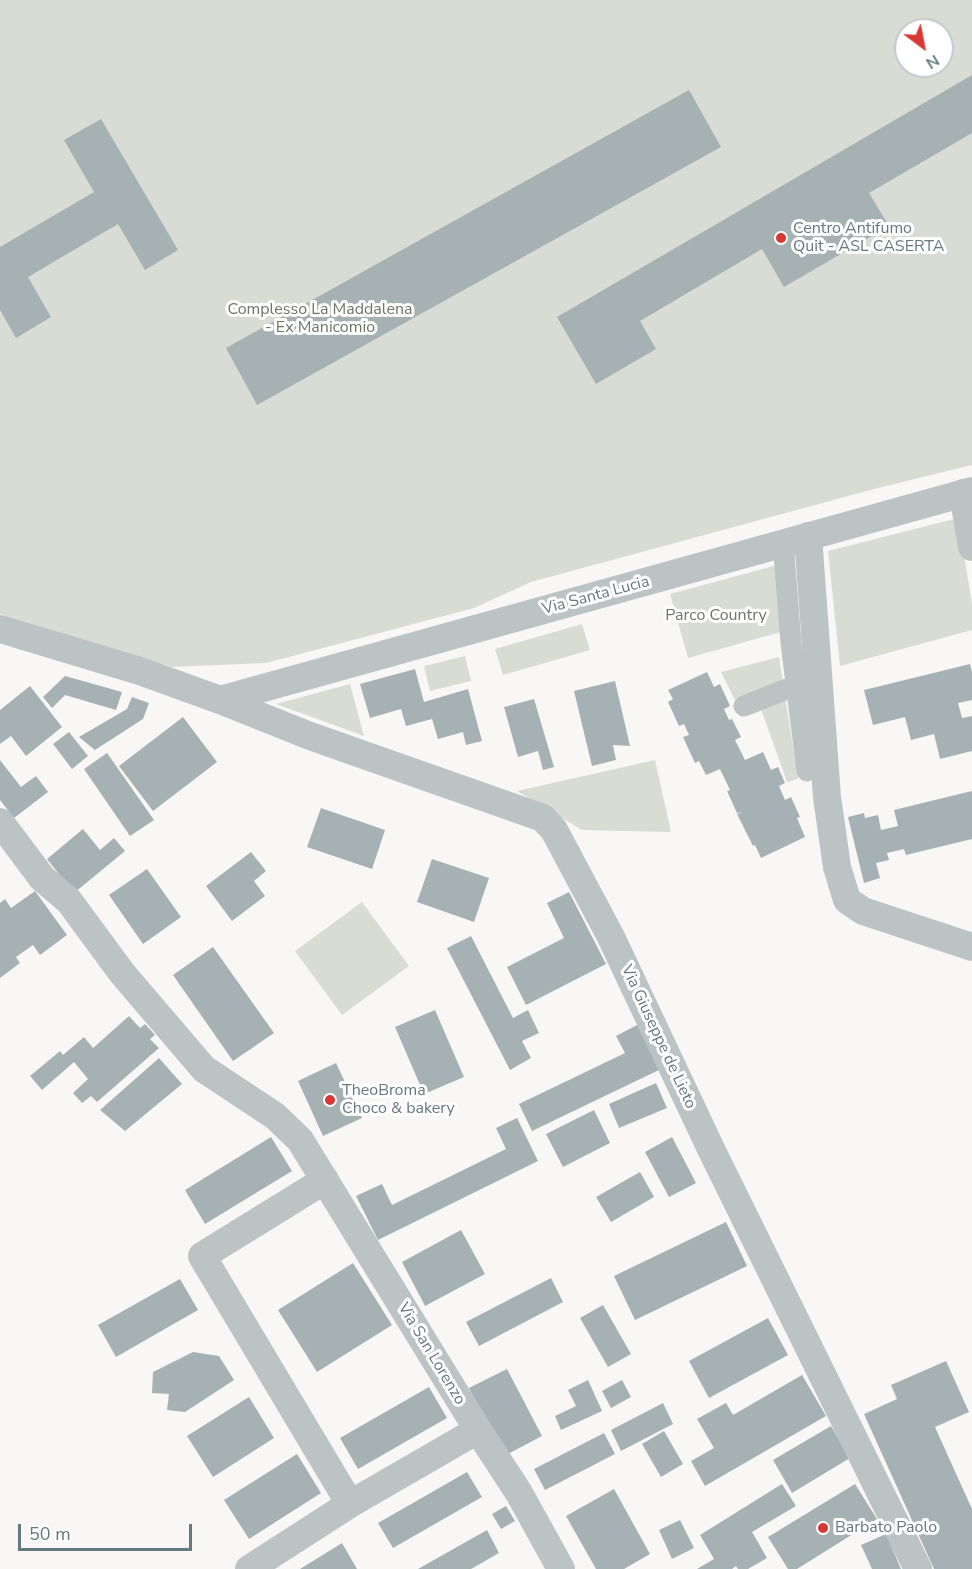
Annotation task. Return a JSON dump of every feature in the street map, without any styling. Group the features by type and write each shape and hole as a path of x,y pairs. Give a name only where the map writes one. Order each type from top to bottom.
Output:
{"street":[{"name":"Via Santa Lucia","path":"220,700 968,492"},
{"path":"968,492 972,547"},
{"path":"808,536 827,796 837,867 847,900 863,911 972,947"},
{"path":"784,554 791,643 807,771"},
{"name":"Via Giuseppe de Lieto","path":"0,629 140,671 310,736 543,818 554,830 611,937 711,1149 918,1569"},
{"path":"744,706 797,685"},
{"name":"Via San Lorenzo","path":"0,822 42,878 69,901 122,973 204,1069 275,1116 300,1140 519,1493 561,1569"},
{"path":"325,1180 202,1256 350,1504"},
{"path":"249,1569 350,1504 478,1430"}],"green space":[{"name":"Complesso La Maddalena - Ex Manicomio","path":"0,0 972,0 972,465 878,488 531,582 474,608 266,663 172,667 0,614"},
{"path":"958,518 972,604 972,630 840,666 828,551"},
{"name":"Parco Country","path":"777,565 781,632 688,658 670,594"},
{"path":"582,624 590,650 503,675 495,649"},
{"path":"465,656 471,681 430,691 424,666"},
{"name":"Parco Country","path":"779,657 798,779 787,782 756,695 736,702 721,672"},
{"path":"350,684 364,736 276,704"},
{"path":"655,760 671,832 582,830 517,791"},
{"path":"362,902 409,966 342,1015 295,951"}],"building":[{"name":"Centro Antifumo Quit - ASL CASERTA","path":"972,75 972,133 869,193 889,226 784,287 762,249 640,321 656,349 596,384 557,317"},
{"path":"689,90 721,147 257,405 226,348"},
{"path":"101,119 178,250 145,270 118,224 28,277 51,317 16,338 0,310 0,247 94,192 64,140"},
{"path":"970,664 972,700 958,703 962,718 972,716 972,751 940,759 934,734 911,740 905,717 873,725 864,690"},
{"path":"415,669 424,702 468,689 482,741 466,745 463,732 438,739 432,719 406,726 401,709 370,718 360,684"},
{"path":"707,672 714,687 720,684 730,706 724,709 741,737 735,740 745,760 763,752 771,770 778,767 785,783 779,786 785,800 791,797 800,817 797,818 805,837 761,858 737,814 743,812 737,813 720,769 706,775 699,761 695,763 683,737 689,735 684,724 679,726 668,702 673,699 668,690"},
{"path":"65,676 122,692 116,710 65,695 52,708 43,697"},
{"path":"615,681 630,746 613,745 616,760 592,766 574,691"},
{"path":"30,686 62,727 26,756 11,736 0,744 0,710"},
{"path":"132,697 149,703 143,719 95,750 79,737 127,709"},
{"path":"534,699 554,767 543,770 538,751 518,757 504,707"},
{"path":"183,717 217,762 153,811 119,766"},
{"path":"69,732 88,756 72,769 53,744"},
{"path":"107,753 154,820 130,836 84,769"},
{"path":"0,760 21,787 36,776 48,792 14,818 0,800"},
{"path":"972,791 972,839 906,855 904,849 887,853 889,860 876,863 880,878 864,883 848,817 864,813 865,818 878,815 881,830 898,826 894,810"},
{"path":"321,808 385,830 372,869 307,847"},
{"path":"83,829 100,850 114,838 125,851 74,893 47,859"},
{"path":"251,852 266,871 254,881 265,896 232,921 206,886"},
{"path":"432,859 489,878 474,922 417,902"},
{"path":"147,869 181,917 143,944 109,895"},
{"path":"35,891 67,935 40,955 33,945 16,957 20,963 0,978 0,903 5,899 11,908"},
{"path":"569,892 606,964 526,1005 507,967 564,938 547,903"},
{"path":"471,936 513,1018 528,1010 539,1033 522,1041 531,1058 510,1070 447,948"},
{"path":"213,947 274,1033 233,1061 173,975"},
{"path":"435,1010 464,1077 424,1094 395,1027"},
{"path":"129,1016 140,1028 145,1024 155,1035 150,1039 159,1048 97,1102 91,1096 82,1103 73,1093 88,1079 74,1062 42,1090 30,1076 60,1051 63,1055 84,1037 93,1048"},
{"path":"639,1024 661,1069 532,1131 519,1104 625,1053 616,1036"},
{"path":"159,1058 182,1084 125,1131 100,1110"},
{"name":"TheoBroma Choco & bakery","path":"336,1063 362,1118 323,1136 298,1081"},
{"path":"656,1083 667,1108 619,1128 609,1104"},
{"path":"594,1110 610,1143 563,1167 546,1134"},
{"path":"517,1118 538,1161 378,1240 356,1196 382,1184 392,1205 506,1149 496,1128"},
{"path":"271,1137 292,1171 205,1224 185,1190"},
{"path":"672,1137 696,1183 669,1197 645,1152"},
{"path":"640,1172 654,1197 611,1222 596,1197"},
{"path":"726,1222 747,1266 635,1320 614,1276"},
{"path":"461,1230 485,1274 425,1306 402,1262"},
{"path":"353,1263 392,1325 317,1372 278,1310"},
{"path":"551,1278 563,1302 479,1346 466,1322"},
{"path":"180,1279 198,1310 116,1357 98,1325"},
{"path":"603,1305 631,1354 608,1367 580,1318"},
{"path":"768,1318 788,1355 709,1398 689,1361"},
{"path":"193,1352 219,1356 234,1380 185,1412 167,1410 169,1394 152,1393 153,1372"},
{"path":"946,1361 969,1412 935,1427 972,1509 972,1569 934,1569 864,1414 897,1399 891,1385"},
{"path":"507,1369 542,1436 504,1456 469,1388"},
{"path":"802,1375 826,1416 705,1486 691,1461 714,1448 697,1419 726,1403 733,1415"},
{"path":"588,1380 602,1411 561,1430 555,1416 576,1406 568,1390"},
{"path":"622,1380 631,1397 611,1408 602,1391"},
{"path":"429,1387 447,1418 358,1469 340,1438"},
{"path":"249,1397 274,1438 213,1477 187,1436"},
{"path":"663,1403 673,1424 621,1451 611,1430"},
{"path":"831,1426 850,1458 792,1493 773,1460"},
{"path":"664,1431 683,1464 661,1477 642,1444"},
{"path":"604,1433 615,1454 545,1490 534,1469"},
{"path":"297,1454 321,1493 249,1539 224,1500"},
{"path":"467,1472 482,1497 393,1548 378,1523"},
{"path":"782,1484 796,1506 752,1532 767,1558 748,1569 738,1569 736,1566 732,1569 697,1569 714,1559 700,1535"},
{"name":"Barbato Paolo","path":"855,1484 877,1519 797,1569 788,1569 768,1537"},
{"path":"614,1489 650,1554 624,1569 596,1569 566,1516"},
{"path":"506,1506 515,1521 501,1529 492,1514"},
{"path":"680,1520 694,1548 672,1559 659,1530"},
{"path":"487,1530 499,1553 471,1569 418,1569"},
{"path":"886,1534 901,1569 872,1569 861,1545"},
{"path":"342,1543 357,1569 300,1569"}],"place":[{"name":"Centro Antifumo Quit - ASL CASERTA","path":"781,238"},
{"name":"TheoBroma Choco & bakery","path":"330,1100"},
{"name":"Barbato Paolo","path":"823,1528"}]}
